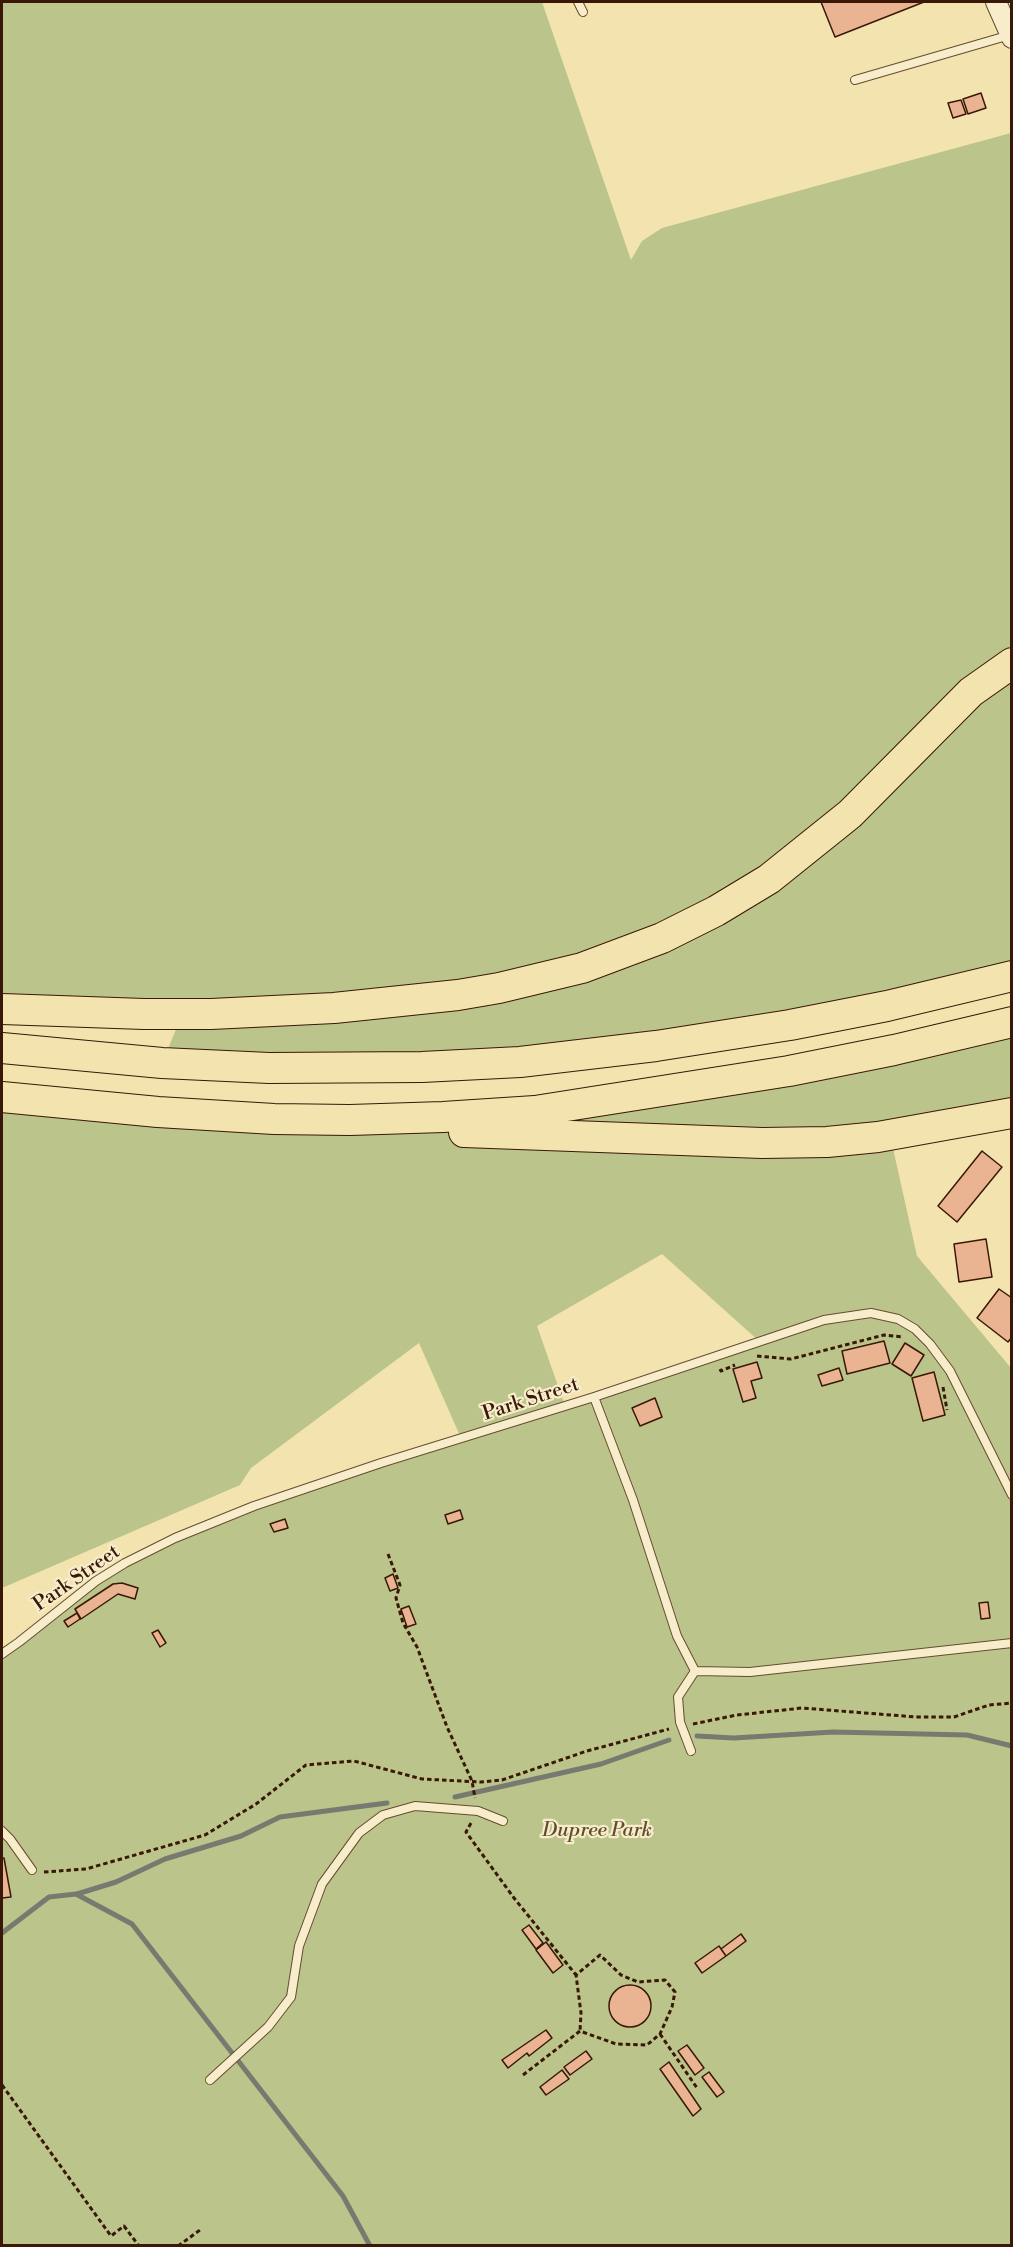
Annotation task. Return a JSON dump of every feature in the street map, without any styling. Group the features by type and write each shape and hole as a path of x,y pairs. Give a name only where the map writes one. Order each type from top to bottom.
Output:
{"highway":[{"path":"2,1009 211,1014 334,1008 458,995 499,988 582,968 662,938 716,911 769,879 850,814 971,692 1011,663"},
{"path":"2,1048 162,1064 269,1068 422,1067 520,1062 656,1046 790,1025 887,1006 1011,976"},
{"path":"2,1097 158,1112 274,1119 350,1120 535,1111 789,1071 894,1050 1011,1022"},
{"path":"350,1120 469,1133 762,1143 826,1142 878,1137 1011,1113"}],"street":[{"path":"996,2 1011,37"}],"lane":[{"path":"578,2 583,12"},
{"path":"855,80 1011,37"},
{"name":"Park Street","path":"2,1653 96,1581 125,1563 176,1538 254,1506 381,1463 594,1397 824,1320 871,1314 898,1319 915,1329 930,1344 950,1371 1011,1495"},
{"path":"594,1397 633,1500 677,1636 695,1671"},
{"path":"695,1671 750,1672 1011,1643"},
{"path":"691,1751 681,1726 678,1697 695,1671"},
{"path":"210,2080 268,2027 291,1997 299,1946 322,1884 359,1833 383,1815 415,1806 478,1811 503,1821"},
{"path":"2,1831 33,1870"}],"path":[{"path":"756,1355 791,1359 884,1335 908,1337"},
{"path":"711,1358 721,1371 739,1363"},
{"path":"942,1380 947,1410"},
{"path":"388,1554 400,1585 396,1598 403,1623 417,1647 447,1727 472,1781 473,1790"},
{"path":"33,1870 47,1873 86,1869 205,1835 256,1804 306,1765 354,1761 422,1779 502,1780 587,1751 681,1726 737,1715 802,1708 916,1717 954,1717 989,1705 1011,1703"},
{"path":"478,1811 466,1832 514,1898 576,1975 581,2013 580,2031 523,2075"},
{"path":"576,1975 600,1955 621,1975 638,1982 664,1980 675,1992 672,2007 660,2034 647,2045 616,2044 580,2031"},
{"path":"660,2034 697,2088"},
{"path":"2,2085 111,2236 124,2226 139,2246"},
{"path":"178,2246 200,2230"}],"green space":[{"path":"2,2 542,2 631,260 642,241 662,228 1011,133 1011,976 656,1046 162,1063 182,1015 2,999"},
{"name":"Dupree Park","path":"1011,1022 1011,1113 890,1135 917,1256 1011,1368 1011,2245 2,2245 2,1654 125,1563 254,1506 461,1438 419,1343 251,1468 240,1485 2,1588 2,1097 535,1111","holes":["662,1254 759,1341 565,1406 537,1326"]}],"building":[{"path":"821,2 924,2 835,37"},
{"path":"981,93 986,108 968,114 963,99"},
{"path":"961,100 966,114 953,118 948,103"},
{"path":"982,1151 1002,1167 957,1222 938,1206"},
{"path":"986,1239 992,1277 959,1282 954,1244"},
{"path":"999,1289 1012,1298 1012,1337 1008,1342 977,1318"},
{"path":"884,1341 890,1363 847,1374 842,1351"},
{"path":"905,1343 924,1355 911,1376 892,1364"},
{"path":"757,1362 762,1378 751,1381 756,1398 743,1402 733,1369"},
{"path":"839,1368 843,1380 822,1386 818,1375"},
{"path":"934,1372 945,1415 923,1421 912,1378"},
{"path":"655,1398 662,1417 640,1426 632,1408"},
{"path":"460,1510 463,1519 448,1524 445,1515"},
{"path":"285,1519 288,1528 274,1532 270,1524"},
{"path":"393,1574 398,1588 390,1591 385,1578"},
{"path":"122,1583 138,1588 135,1599 118,1594 81,1619 75,1609 113,1584"},
{"path":"988,1602 990,1618 981,1619 979,1603"},
{"path":"409,1606 416,1624 407,1627 401,1609"},
{"path":"77,1613 80,1619 68,1627 64,1621"},
{"path":"158,1630 166,1643 160,1647 152,1633"},
{"path":"2,1858 4,1858 11,1897 2,1898"},
{"path":"529,1925 543,1943 536,1949 522,1930"},
{"path":"741,1934 746,1941 726,1956 721,1949"},
{"path":"546,1942 563,1965 553,1973 536,1950"},
{"path":"719,1946 726,1956 702,1973 695,1963"},
{"path":"630,1985 645,1991 651,2006 645,2021 630,2027 615,2021 609,2006 615,1991"},
{"path":"546,2030 552,2038 529,2056 527,2053 508,2068 502,2060"},
{"path":"687,2045 704,2068 695,2075 678,2051"},
{"path":"586,2051 592,2059 570,2075 564,2067"},
{"path":"669,2062 701,2109 693,2116 660,2069"},
{"path":"562,2070 569,2079 546,2095 540,2087"},
{"path":"709,2072 724,2092 717,2097 702,2077"}],"waterway":[{"path":"697,1736 734,1738 833,1732 967,1735 1012,1746"},
{"path":"455,1797 601,1764 669,1740"},
{"path":"77,1894 116,1882 165,1859 241,1836 280,1817 387,1803"},
{"path":"2,1933 49,1897 76,1894 132,1924 343,2196 370,2246"}]}
